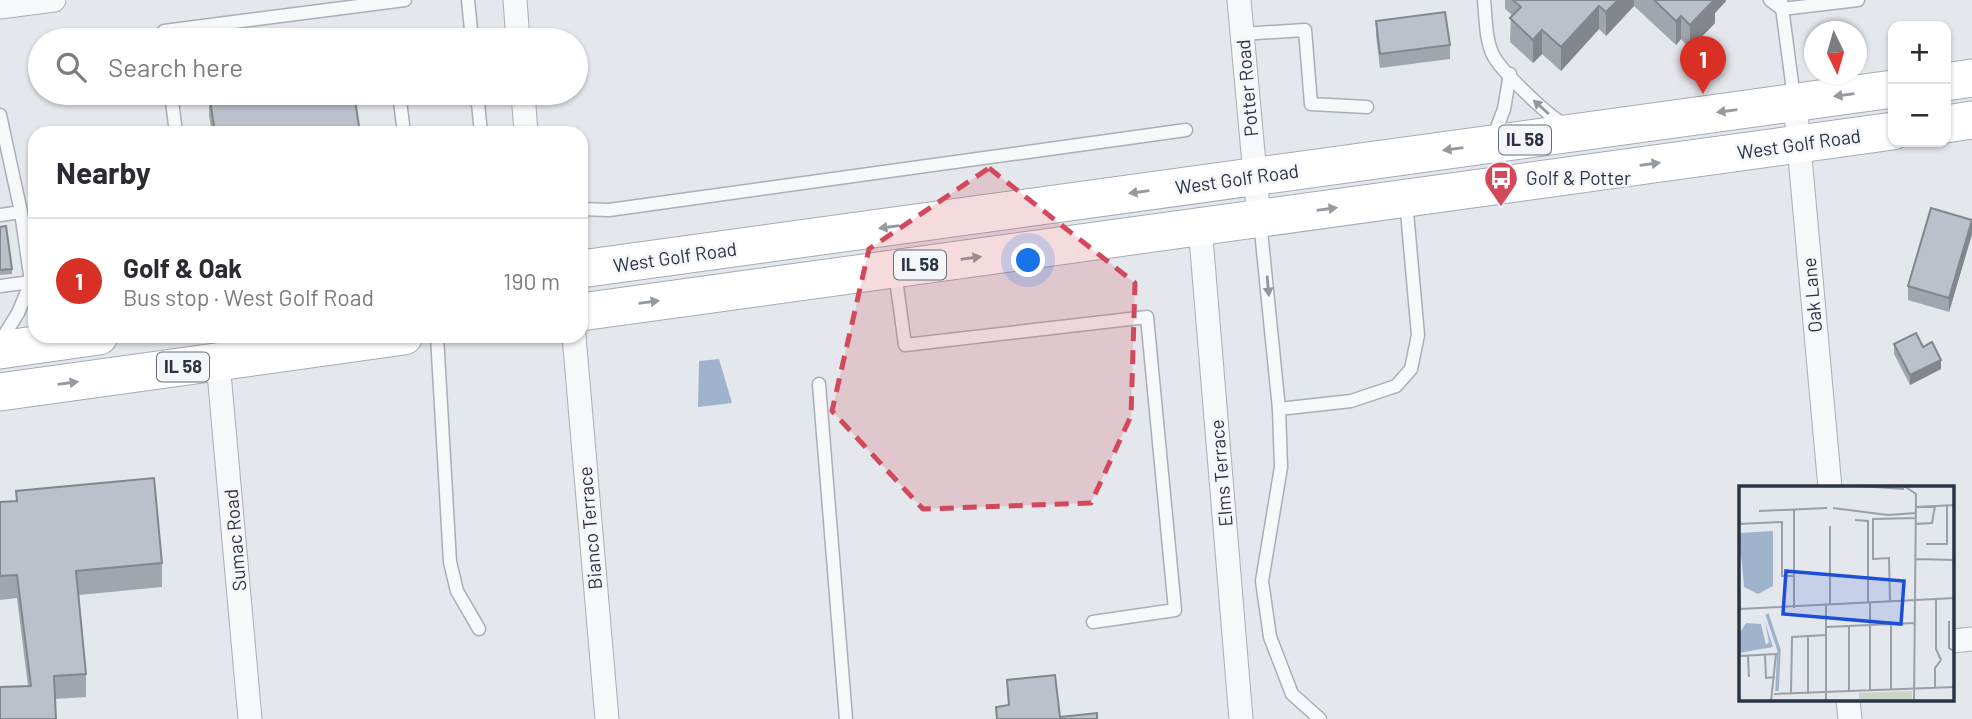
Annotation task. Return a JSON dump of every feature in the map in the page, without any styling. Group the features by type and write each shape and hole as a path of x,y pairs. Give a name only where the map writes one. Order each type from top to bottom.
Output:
{"main road":[{"path":"1951,81 1972,78"},
{"name":"West Golf Road","path":"588,268 1888,90"},
{"path":"1951,123 1972,120"},
{"name":"West Golf Road","path":"588,311 1888,132"},
{"path":"0,350 45,343"},
{"name":"IL 58","path":"0,392 354,343"}],"street":[{"path":"0,7 54,0"},
{"path":"515,0 517,28"},
{"name":"Potter Road","path":"1239,0 1259,218"},
{"name":"Oak Lane","path":"1795,102 1830,486"},
{"path":"524,105 525,126"},
{"name":"Elms Terrace","path":"1200,226 1241,719"},
{"name":"Bianco Terrace","path":"575,343 607,719"},
{"name":"Sumac Road","path":"218,362 250,719"},
{"path":"1954,641 1972,639"}],"lane":[{"path":"187,28 405,0"},
{"path":"468,0 471,28"},
{"path":"1485,0 1488,40 1494,58 1547,113 1577,132"},
{"path":"1770,0 1781,4 1858,0"},
{"path":"1781,4 1795,102"},
{"path":"1242,34 1305,30 1311,104 1367,107"},
{"path":"1490,144 1504,109 1510,74"},
{"path":"172,105 175,126"},
{"path":"400,105 403,126"},
{"path":"478,105 480,126"},
{"path":"0,115 28,255"},
{"path":"588,209 609,210 1185,130"},
{"path":"1279,408 1351,401 1396,386 1411,369 1418,335 1406,198"},
{"path":"0,215 21,212"},
{"path":"1259,218 1279,408 1281,467 1262,581 1270,637 1292,694 1320,719"},
{"path":"895,268 905,345 1147,317 1175,610 1093,622"},
{"path":"0,286 28,286"},
{"path":"0,342 28,295"},
{"path":"436,343 450,562 457,591 479,629"},
{"path":"819,384 846,719"}],"highlighted area":[{"path":"989,168 1135,283 1131,416 1091,503 923,509 832,411 869,249"}],"water":[{"path":"719,359 732,403 698,407 699,361"}],"building":[{"path":"1513,0 1618,0 1606,12 1599,6 1561,47 1542,30 1533,40 1510,18 1521,7"},
{"path":"1654,0 1714,0 1690,25 1681,16 1676,21"},
{"path":"1445,12 1450,45 1380,54 1376,21"},
{"path":"211,105 356,105 359,126 214,126"},
{"path":"1931,208 1972,220 1949,298 1908,286"},
{"path":"6,226 12,269 0,270 0,227"},
{"path":"1916,333 1923,347 1932,342 1941,360 1910,375 1894,344"},
{"path":"154,478 162,563 76,571 86,674 54,676 56,719 0,719 0,687 31,686 17,575 0,576 0,502 17,501 16,491"},
{"path":"1055,675 1060,717 1097,713 1097,719 997,719 996,707 1009,705 1007,680"}],"place":[{"name":"Golf & Oak","path":"1703,94"},
{"name":"Golf & Potter","path":"1501,208"}]}
